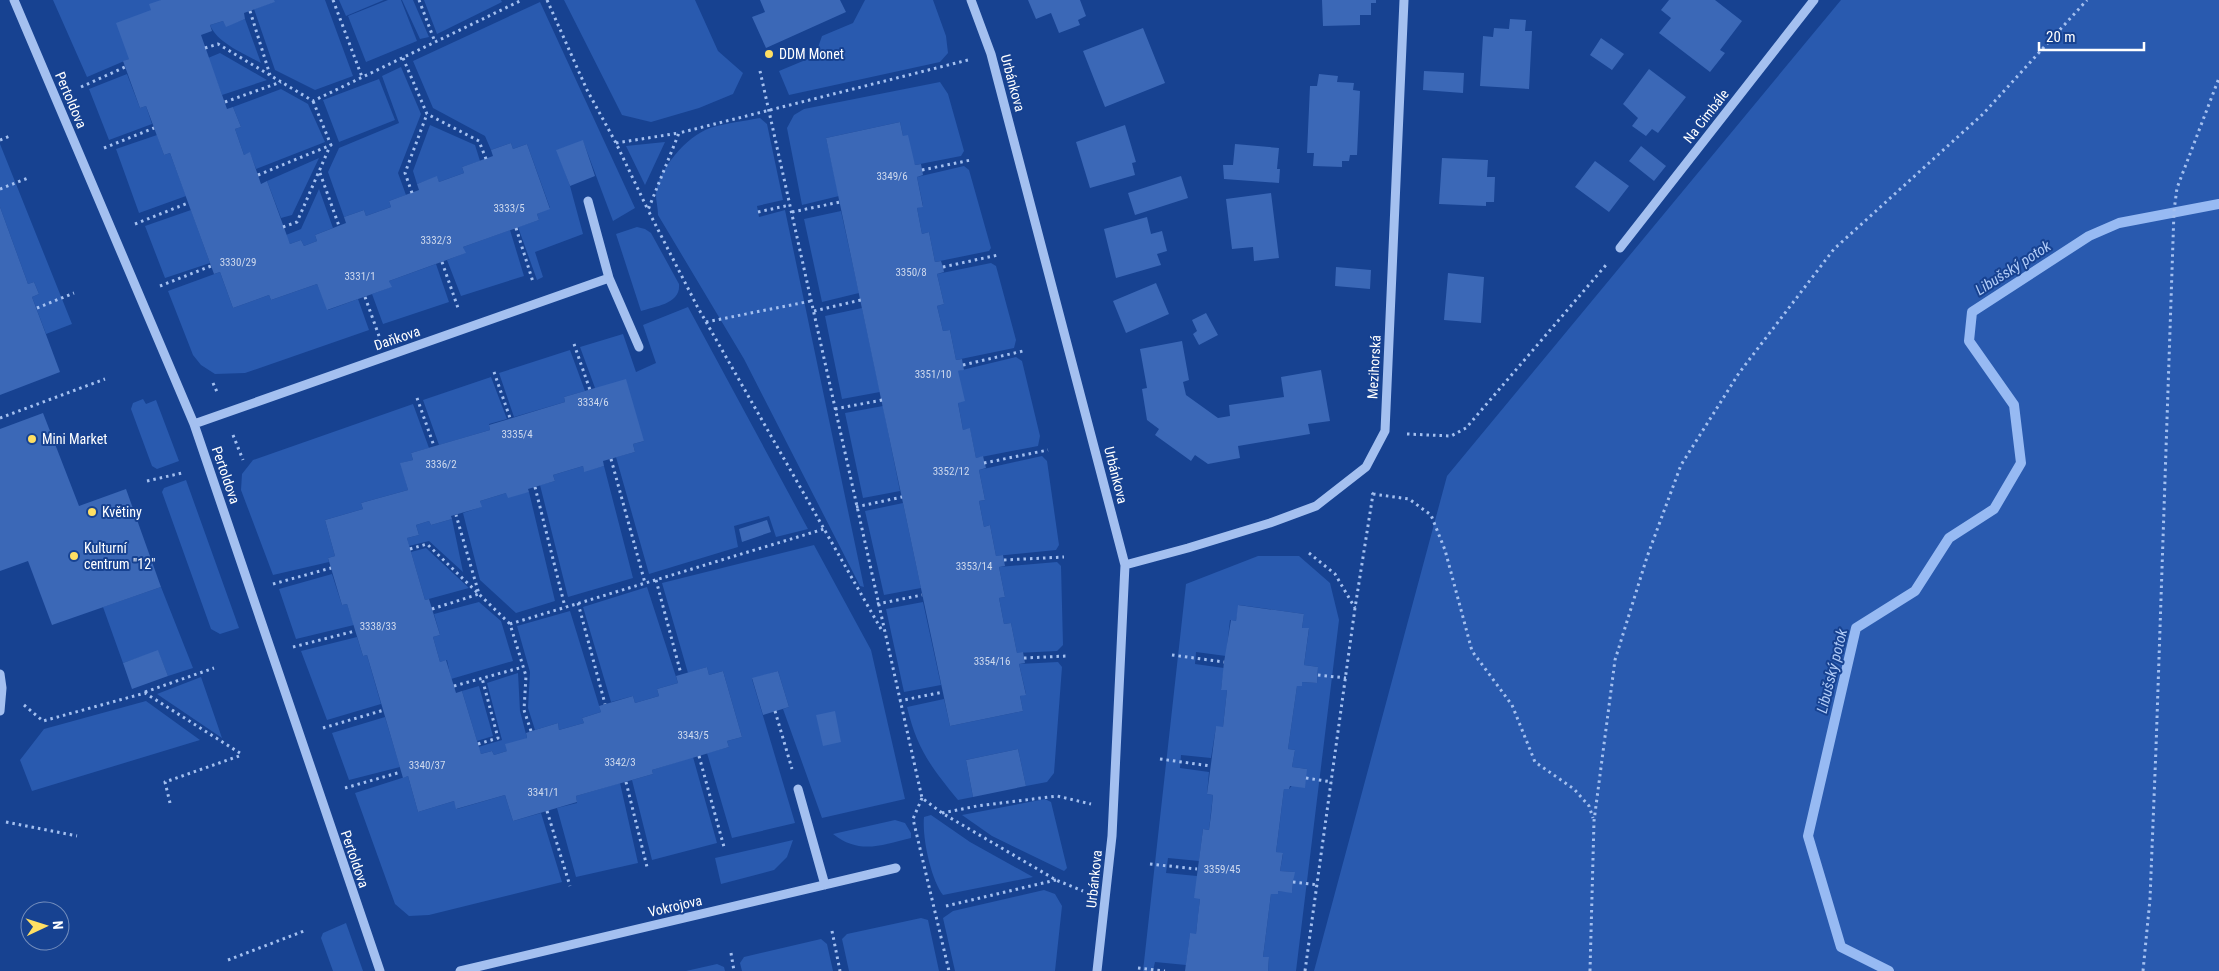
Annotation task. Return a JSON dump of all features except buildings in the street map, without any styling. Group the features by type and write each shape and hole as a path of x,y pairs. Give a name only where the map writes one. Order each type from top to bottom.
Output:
{"street":[{"name":"Pertoldova","path":"14,0 194,424 380,971"},
{"name":"Urbánkova","path":"971,0 991,54 1099,462 1124,565 1113,809 1106,900 1097,971"},
{"name":"Mezihorská","path":"1124,565 1270,523 1316,506 1366,467 1385,431 1404,0"},
{"name":"Na Cimbále","path":"1620,248 1814,0"},
{"path":"588,201 609,278 640,347"},
{"name":"Daňkova","path":"194,424 609,278"},
{"path":"0,674 2,688 0,711"},
{"path":"798,789 824,885"},
{"name":"Vokrojova","path":"460,971 896,868"}],"path":[{"path":"333,0 362,77"},
{"path":"419,0 435,42"},
{"path":"313,101 522,0"},
{"path":"547,0 587,90 616,143 648,210 706,322 884,633"},
{"path":"1590,971 1594,821 1615,660 1647,557 1681,464 1739,373 1834,250 1983,114 2087,0"},
{"path":"250,11 270,75"},
{"path":"205,48 218,44 313,101 331,145 297,222 284,227"},
{"path":"616,143 679,133 991,54"},
{"path":"403,58 427,114 480,141 486,159"},
{"path":"81,87 125,67"},
{"path":"760,71 770,109 877,604 922,798 913,819 949,971"},
{"path":"2143,971 2150,899 2155,777 2174,211 2178,188 2219,78"},
{"path":"225,102 282,82"},
{"path":"412,192 405,173 427,114"},
{"path":"104,148 154,128"},
{"path":"648,210 679,133"},
{"path":"0,140 10,136"},
{"path":"258,175 331,145"},
{"path":"922,170 971,160"},
{"path":"320,172 339,226"},
{"path":"0,189 28,178"},
{"path":"792,212 840,202"},
{"path":"135,224 188,203"},
{"path":"758,212 790,205"},
{"path":"516,228 534,284"},
{"path":"1404,434 1451,436 1466,428 1620,248"},
{"path":"943,268 998,255"},
{"path":"442,262 458,309"},
{"path":"160,287 211,266"},
{"path":"37,308 74,293"},
{"path":"365,296 379,336"},
{"path":"814,311 860,300"},
{"path":"706,322 811,301"},
{"path":"574,344 590,390"},
{"path":"963,365 1023,351"},
{"path":"494,372 510,418"},
{"path":"0,418 105,379"},
{"path":"417,398 434,446"},
{"path":"835,409 882,400"},
{"path":"984,463 1048,450"},
{"path":"611,459 646,583"},
{"path":"147,480 182,473"},
{"path":"535,487 565,607"},
{"path":"1305,971 1355,608 1373,494 1410,499 1430,515 1445,550 1472,651 1512,705 1535,762 1574,789 1589,806 1594,821"},
{"path":"856,507 902,497"},
{"path":"456,515 479,594"},
{"path":"510,624 824,529"},
{"path":"410,549 427,544 510,624 526,676 524,710 531,731"},
{"path":"1309,553 1335,574 1355,608"},
{"path":"1004,560 1064,557"},
{"path":"270,584 331,568"},
{"path":"656,580 681,674"},
{"path":"432,609 479,594"},
{"path":"877,604 922,595"},
{"path":"578,603 605,704"},
{"path":"293,647 355,631"},
{"path":"1172,655 1224,662"},
{"path":"1024,658 1066,656"},
{"path":"454,686 523,667"},
{"path":"21,703 43,721 145,693 214,668"},
{"path":"1318,675 1346,678"},
{"path":"478,744 498,738 482,678"},
{"path":"899,701 943,692"},
{"path":"145,693 243,755 165,782 170,802"},
{"path":"323,728 384,710"},
{"path":"775,711 798,789"},
{"path":"699,756 724,848"},
{"path":"1160,759 1211,766"},
{"path":"345,788 402,772"},
{"path":"1306,778 1332,782"},
{"path":"626,782 646,867"},
{"path":"942,813 977,806 1057,796 1113,809"},
{"path":"922,798 942,813 1056,880 1106,900"},
{"path":"548,811 570,886"},
{"path":"6,822 77,836"},
{"path":"1150,864 1198,869"},
{"path":"946,906 1056,880"},
{"path":"1294,882 1318,886"},
{"path":"228,960 304,931"},
{"path":"832,932 840,971"},
{"path":"731,953 734,971"},
{"path":"1138,968 1166,971"}],"shaded area":[{"path":"53,0 161,0 151,10 129,59 87,77"},
{"path":"274,0 325,0 353,76 315,90 275,70 254,9 274,2"},
{"path":"339,0 384,0 346,16"},
{"path":"388,0 401,0 417,41 366,62 348,16"},
{"path":"402,0 413,0 429,37 420,39"},
{"path":"424,0 501,0 502,2 437,34"},
{"path":"564,0 695,0 718,51 743,73 733,94 699,108 651,122 622,115"},
{"path":"865,0 933,0 946,36 948,53 940,62 789,95 779,71 815,56 822,36 853,23"},
{"path":"1841,0 2219,0 2219,971 1314,971 1447,476"},
{"path":"540,2 635,208 613,221 583,141 557,150 570,186 583,234 535,252 543,277 537,280 518,227 539,220 537,214 550,208 527,144 513,149 511,143 491,150 485,136 433,108 413,61"},
{"path":"245,19 261,63 225,43 210,25 223,21 226,26"},
{"path":"220,53 267,80 222,95 208,58"},
{"path":"401,67 421,114 398,173 406,195 389,201 391,207 366,216 364,210 344,217 328,172 339,148 399,123 382,76"},
{"path":"127,74 140,108 146,106 152,124 109,140 89,89"},
{"path":"379,79 395,120 339,142 323,100"},
{"path":"940,82 948,94 964,151 961,156 915,165 903,136 900,122 826,138 839,196 802,205 787,128 794,115 804,109"},
{"path":"281,89 308,104 325,142 256,169 250,153 244,155 235,129 241,127 233,107"},
{"path":"760,118 767,124 783,200 757,206 759,217 785,210 864,587 860,586 744,359 658,215 656,195 658,185 667,165 683,146 701,132 710,128"},
{"path":"430,125 475,145 480,161 462,167 464,173 439,182 437,177 417,184 413,171"},
{"path":"157,135 164,155 170,153 186,196 139,213 116,149"},
{"path":"665,142 645,185 626,146"},
{"path":"0,144 72,324 46,334 32,297 39,294 34,282 28,284 0,207"},
{"path":"319,158 292,215 281,218 267,181"},
{"path":"964,166 969,170 991,248 989,251 935,262 929,232 922,234 917,208 923,206 917,177"},
{"path":"319,189 333,228 315,235 317,241 304,246 301,240 290,244 286,235 301,229"},
{"path":"191,210 210,263 165,278 145,226"},
{"path":"841,211 859,293 822,302 804,219"},
{"path":"637,227 651,233 679,284 679,291 672,300 660,306 641,311 616,234"},
{"path":"510,230 524,276 461,296 447,260 465,253 463,247"},
{"path":"991,263 996,266 1016,340 1014,348 956,360 950,330 943,331 937,306 944,304 937,274"},
{"path":"436,264 449,302 383,324 372,294 391,287 389,281"},
{"path":"220,272 233,308 269,295 271,300 317,284 328,310 358,299 369,330 245,373 215,374 201,365 193,355 168,291"},
{"path":"688,307 808,529 776,537 769,516 734,526 738,547 649,574 616,457 635,452 633,444 644,441 595,388 580,347 623,334 636,372 656,363 643,325"},
{"path":"862,308 880,392 842,399 825,316"},
{"path":"570,350 585,391 564,397 565,402 514,417 499,373"},
{"path":"1016,357 1022,361 1040,436 1038,446 976,458 970,429 963,430 958,403 958,371"},
{"path":"491,377 507,419 489,424 490,430 439,445 423,400"},
{"path":"143,399 146,404 156,400 179,461 157,469 152,466 131,409 133,403"},
{"path":"413,404 429,448 411,453 413,460 401,463 408,490 361,503 363,509 325,520 335,556 328,558 329,562 273,575 241,490 242,474 253,460"},
{"path":"883,406 900,491 863,498 845,413"},
{"path":"1042,456 1047,461 1059,545 1056,550 996,556 990,525 984,527 979,501 985,500 979,470"},
{"path":"583,466 584,471 604,466 633,578 568,597 540,485 555,481 553,475"},
{"path":"186,480 239,628 220,634 211,629 162,492 164,488"},
{"path":"529,492 555,601 516,613 480,580 463,513 481,507 480,501 506,493"},
{"path":"903,503 921,588 884,595 865,511"},
{"path":"452,519 463,572 429,541 409,546 407,538 419,535 416,525 429,521 431,525"},
{"path":"814,545 871,650 905,799 822,818 783,709 789,707 778,671 752,679 795,823 732,838 707,753 729,747 727,741 742,737 723,671 709,675 707,667 688,673 662,583"},
{"path":"426,548 469,588 425,600 411,552"},
{"path":"1258,556 1299,556 1330,583 1339,620 1296,971 1268,971 1269,958 1263,957 1271,894 1278,894 1278,891 1292,892 1294,872 1280,871 1283,854 1276,852 1284,789 1289,789 1307,769 1292,767 1295,750 1288,749 1297,686 1301,686 1302,682 1317,683 1318,667 1304,665 1309,629 1302,628 1304,614 1239,605 1236,621 1230,620 1226,656 1196,652 1195,664 1224,668 1221,689 1227,690 1223,727 1216,727 1211,758 1181,755 1180,768 1209,772 1207,794 1213,795 1209,830 1203,829 1199,861 1168,858 1166,873 1197,876 1200,899 1196,934 1190,934 1186,965 1155,962 1153,971 1143,971 1186,584"},
{"path":"1057,562 1061,566 1063,645 1057,651 1017,653 1011,623 1004,624 999,598 1005,597 999,567"},
{"path":"332,574 342,605 347,604 354,625 296,639 279,589"},
{"path":"161,587 193,668 168,676 158,651 123,663 103,607"},
{"path":"647,587 678,683 657,689 659,696 635,703 633,696 611,702 583,607"},
{"path":"479,602 501,621 513,661 451,679 447,660 440,662 433,637 440,635 434,614"},
{"path":"923,602 941,685 904,692 886,609"},
{"path":"570,611 601,712 582,718 584,723 559,730 558,723 535,730 528,708 530,672 517,626"},
{"path":"357,637 363,656 367,655 381,704 327,720 301,651"},
{"path":"1058,662 1062,667 1054,773 1047,782 1026,786 1018,749 966,760 973,797 958,800 926,757 915,735 907,707 944,699 950,726 1023,711 1020,696 1026,694 1019,664"},
{"path":"518,673 520,711 527,738 507,751 494,755 492,751 481,754 478,747 502,740 487,683"},
{"path":"201,677 222,738 157,694"},
{"path":"479,686 493,736 477,741 462,691"},
{"path":"146,701 200,740 32,791 20,760 44,729"},
{"path":"385,717 400,767 349,780 332,733"},
{"path":"693,757 717,843 652,860 632,780 653,774 652,770"},
{"path":"408,776 418,812 454,801 457,809 505,795 513,821 541,813 562,882 429,915 409,916 395,904 355,793"},
{"path":"620,783 638,863 576,877 557,808 577,803 576,796"},
{"path":"1045,799 1051,802 1067,868 1064,871 992,836 962,815"},
{"path":"931,815 970,842 1033,877 943,895 931,869 924,836 924,817"},
{"path":"895,820 905,823 911,833 911,838 880,845 862,846 852,844 833,834"},
{"path":"793,840 787,857 774,870 721,884 715,858"},
{"path":"1044,890 1055,894 1062,906 1055,971 955,971 943,918 953,911"},
{"path":"921,918 928,920 939,971 849,971 842,939 847,934"},
{"path":"346,923 363,971 333,971 321,938 323,933"},
{"path":"821,939 827,944 833,971 742,971 740,963 744,957"},
{"path":"717,964 724,967 725,971 686,971"}],"waterway":[{"name":"Libušský potok","path":"1889,971 1841,947 1808,836 1856,628 1915,591 1949,538 1994,509 2021,463 2014,405 1969,341 1972,312 2089,236 2119,223 2219,204"}],"place":[{"name":"DDM Monet","path":"769,54"},
{"name":"Mini Market","path":"32,439"},
{"name":"Květiny","path":"92,512"},
{"name":"Kulturní centrum \"12\"","path":"74,556"}]}
